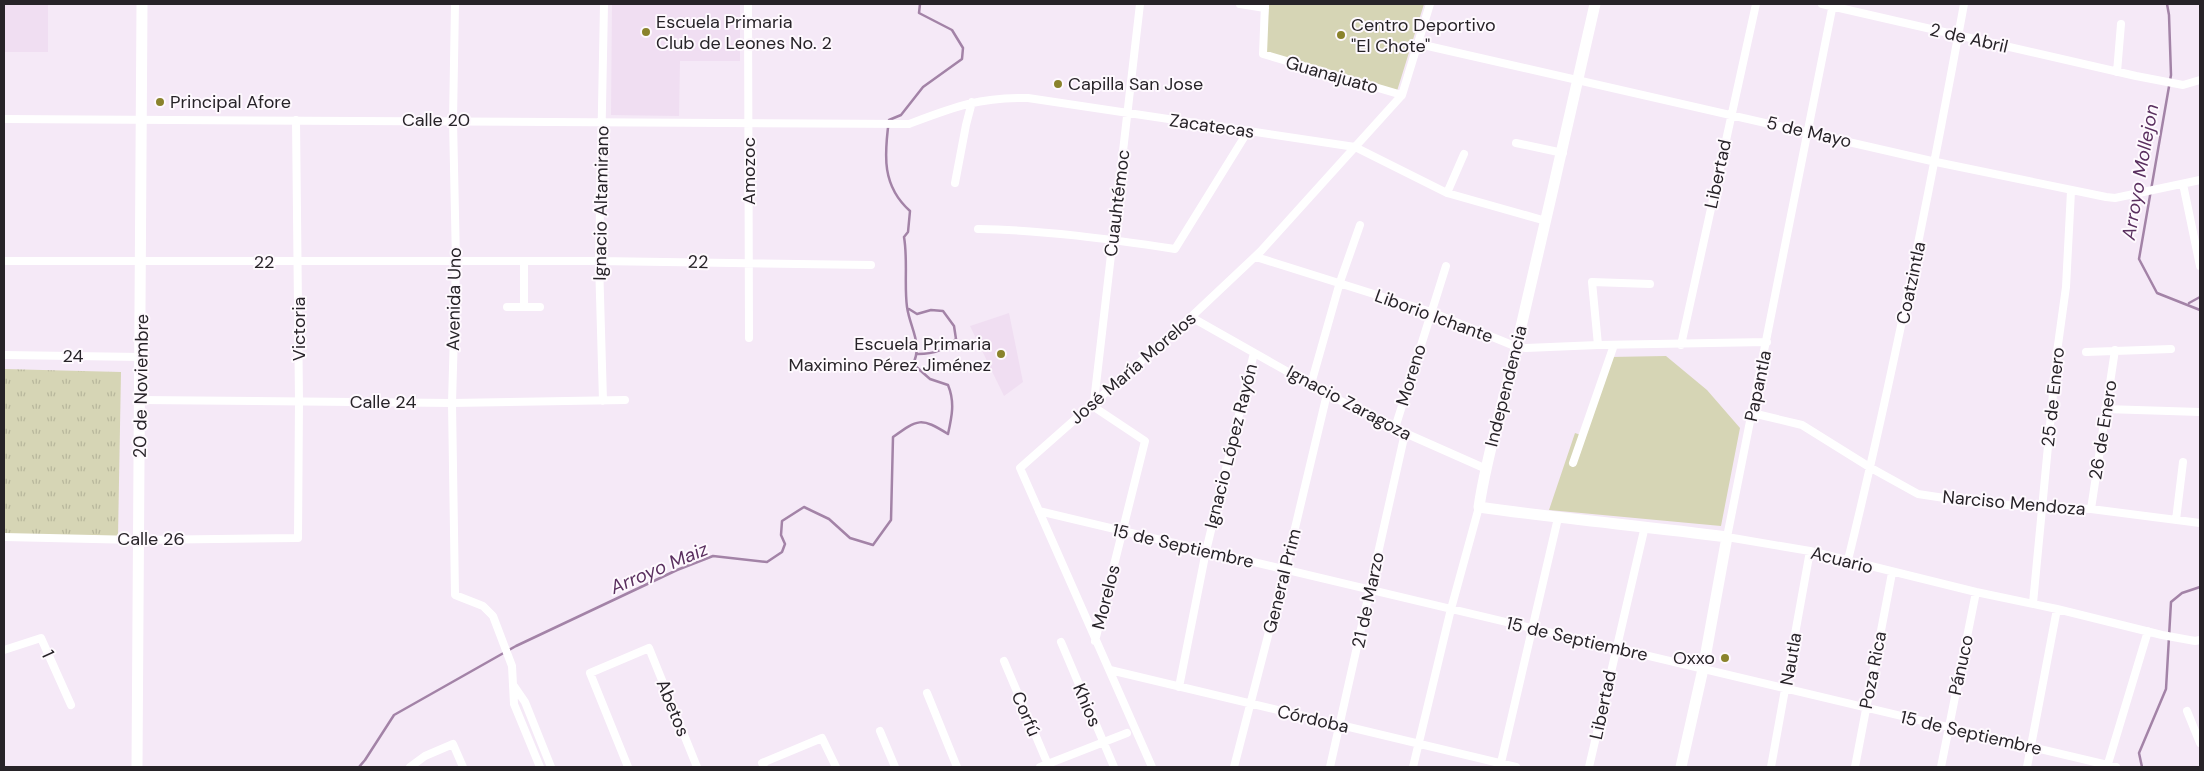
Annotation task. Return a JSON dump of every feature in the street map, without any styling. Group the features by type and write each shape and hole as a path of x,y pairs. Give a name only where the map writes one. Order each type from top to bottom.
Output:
{"main road":[{"name":"20 de Noviembre","path":"137,767 142,262 142,4"},
{"name":"Independencia","path":"1479,507 1484,468 1517,347 1563,152 1595,4"},
{"name":"Acuario","path":"1479,507 1727,537"},
{"name":"Papantla","path":"1681,767 1703,669 1727,537"}],"street":[{"name":"Avenida Uno","path":"455,4 453,120 456,262 452,403 455,595 483,606 493,616 496,629 512,666 513,684"},
{"name":"Ignacio Altamirano","path":"603,402 599,261 604,4"},
{"name":"Amozoc","path":"748,4 750,338"},
{"name":"Cuauhtémoc","path":"1092,403 1140,4"},
{"path":"1240,4 1265,6"},
{"name":"José María Morelos","path":"1152,767 1020,468 1256,257 1402,95 1430,4"},
{"name":"Libertad","path":"1681,345 1756,4"},
{"name":"2 de Abril","path":"1822,4 2136,76 2183,85 2200,80"},
{"name":"Coatzintla","path":"1848,560 1871,468 1936,162 1964,4"},
{"name":"Papantla","path":"1727,537 1833,5"},
{"name":"Guanajuato","path":"1265,6 1263,54 1402,95"},
{"path":"2117,72 2121,24"},
{"name":"5 de Mayo","path":"1418,44 2071,191 2115,198 2200,180"},
{"name":"Zacatecas","path":"869,125 910,124 972,102 999,97 1028,98 1355,147 1447,193 1546,221"},
{"path":"955,183 972,102"},
{"name":"Calle 20","path":"4,119 453,120 869,125"},
{"name":"Victoria","path":"296,120 299,401 298,538"},
{"path":"978,229 1021,230 1175,249 1248,131"},
{"path":"1516,143 1563,152"},
{"path":"1447,193 1464,154"},
{"path":"2183,184 2200,266"},
{"name":"25 de Enero","path":"2032,604 2057,352 2066,287 2071,191"},
{"path":"1311,384 1340,282 1360,225"},
{"name":"Liborio Ichante","path":"1256,257 1431,312 1517,347 1767,342"},
{"name":"22","path":"4,261 599,261 871,265"},
{"path":"524,262 524,306"},
{"name":"Moreno","path":"1395,428 1446,266"},
{"path":"1598,345 1592,282 1650,284"},
{"path":"507,307 540,307"},
{"name":"Ignacio Zaragoza","path":"1191,317 1327,394 1405,433 1484,468"},
{"path":"1573,463 1614,345"},
{"path":"2086,352 2172,349"},
{"name":"26 de Enero","path":"2091,509 2115,350"},
{"name":"Ignacio López Rayón","path":"1179,687 1206,551 1254,353"},
{"name":"24","path":"4,355 141,356"},
{"name":"General Prim","path":"1234,767 1285,570 1327,394"},
{"name":"Calle 24","path":"141,400 452,403 603,402 624,400"},
{"name":"Morelos","path":"1092,403 1145,441 1095,641"},
{"path":"2105,409 2200,412"},
{"name":"Narciso Mendoza","path":"1752,413 1802,425 1871,468 1918,494 1984,504 2091,509 2200,523"},
{"name":"21 de Marzo","path":"1330,767 1405,433"},
{"path":"2176,520 2183,462"},
{"name":"Independencia","path":"1413,767 1451,609 1479,507"},
{"name":"15 de Septiembre","path":"1039,512 2110,767"},
{"path":"1500,765 1558,518"},
{"name":"Libertad","path":"1589,767 1615,648 1645,526"},
{"name":"Calle 26","path":"4,537 138,540 298,538"},
{"name":"Acuario","path":"1727,537 1810,551 1892,573 2057,609 2162,635 2195,641 2200,640"},
{"name":"Nautla","path":"1771,767 1810,551"},
{"name":"Poza Rica","path":"1855,767 1892,573"},
{"name":"Pánuco","path":"1941,767 1976,592"},
{"path":"2027,767 2057,609"},
{"path":"2110,767 2148,631"},
{"name":"1","path":"4,650 41,638 72,706"},
{"name":"Khios","path":"1061,642 1114,767"},
{"name":"Abetos","path":"628,767 590,673 649,648 697,767"},
{"name":"Corfú","path":"1004,661 1049,766"},
{"name":"Córdoba","path":"1110,670 1500,765 1516,767"},
{"path":"513,684 514,704 540,767"},
{"path":"513,684 525,702 551,767"},
{"path":"927,692 957,767"},
{"path":"2187,711 2200,743"},
{"path":"880,731 895,767"},
{"path":"1040,767 1049,766 1127,733"},
{"path":"763,765 822,738 836,767"},
{"path":"410,767 425,756 453,744 463,767"}],"shaded area":[{"path":"4,4 48,4 48,52 4,52"},
{"name":"Escuela Primaria Club de Leones No. 2","path":"612,4 740,4 740,61 680,61 679,116 611,115"},
{"name":"Escuela Primaria Maximino Pérez Jiménez","path":"1009,313 1023,382 1004,396 970,326"}],"green space":[{"name":"Centro Deportivo \"El Chote\"","path":"1269,4 1424,4 1397,91 1265,53"},
{"path":"1666,356 1707,390 1740,428 1721,526 1549,510 1575,433 1584,436 1610,357"},
{"path":"4,369 121,372 118,537 4,536"}],"waterway":[{"name":"Arroyo Maiz","path":"359,767 394,715 516,646 677,570 713,556 767,562 782,552 785,544 781,535 782,521 804,507 829,519 850,538 873,545 891,520 893,437 920,422 932,425 948,434 951,421 952,397 948,385 930,379 913,364 917,350 907,307 904,237 908,232 910,211 894,191 887,170 886,158 889,120 901,115 923,87 962,59 963,48 952,30 919,13 920,4"},
{"name":"Arroyo Mollejon","path":"2167,4 2171,75 2139,259 2157,293 2200,310"},
{"path":"2189,303 2200,297"},
{"name":"Arroyo Maiz","path":"909,309 917,314 931,310 943,311 954,326 956,339 952,343 934,352 918,354"},
{"name":"Arroyo Mollejon","path":"2142,767 2139,753 2166,689 2171,602 2182,593 2200,587"}],"place":[{"name":"Escuela Primaria Club de Leones No. 2","path":"646,32"},
{"name":"Centro Deportivo \"El Chote\"","path":"1341,35"},
{"name":"Capilla San Jose","path":"1058,84"},
{"name":"Principal Afore","path":"160,102"},
{"name":"Escuela Primaria Maximino Pérez Jiménez","path":"1001,354"},
{"name":"Oxxo","path":"1725,658"}]}
